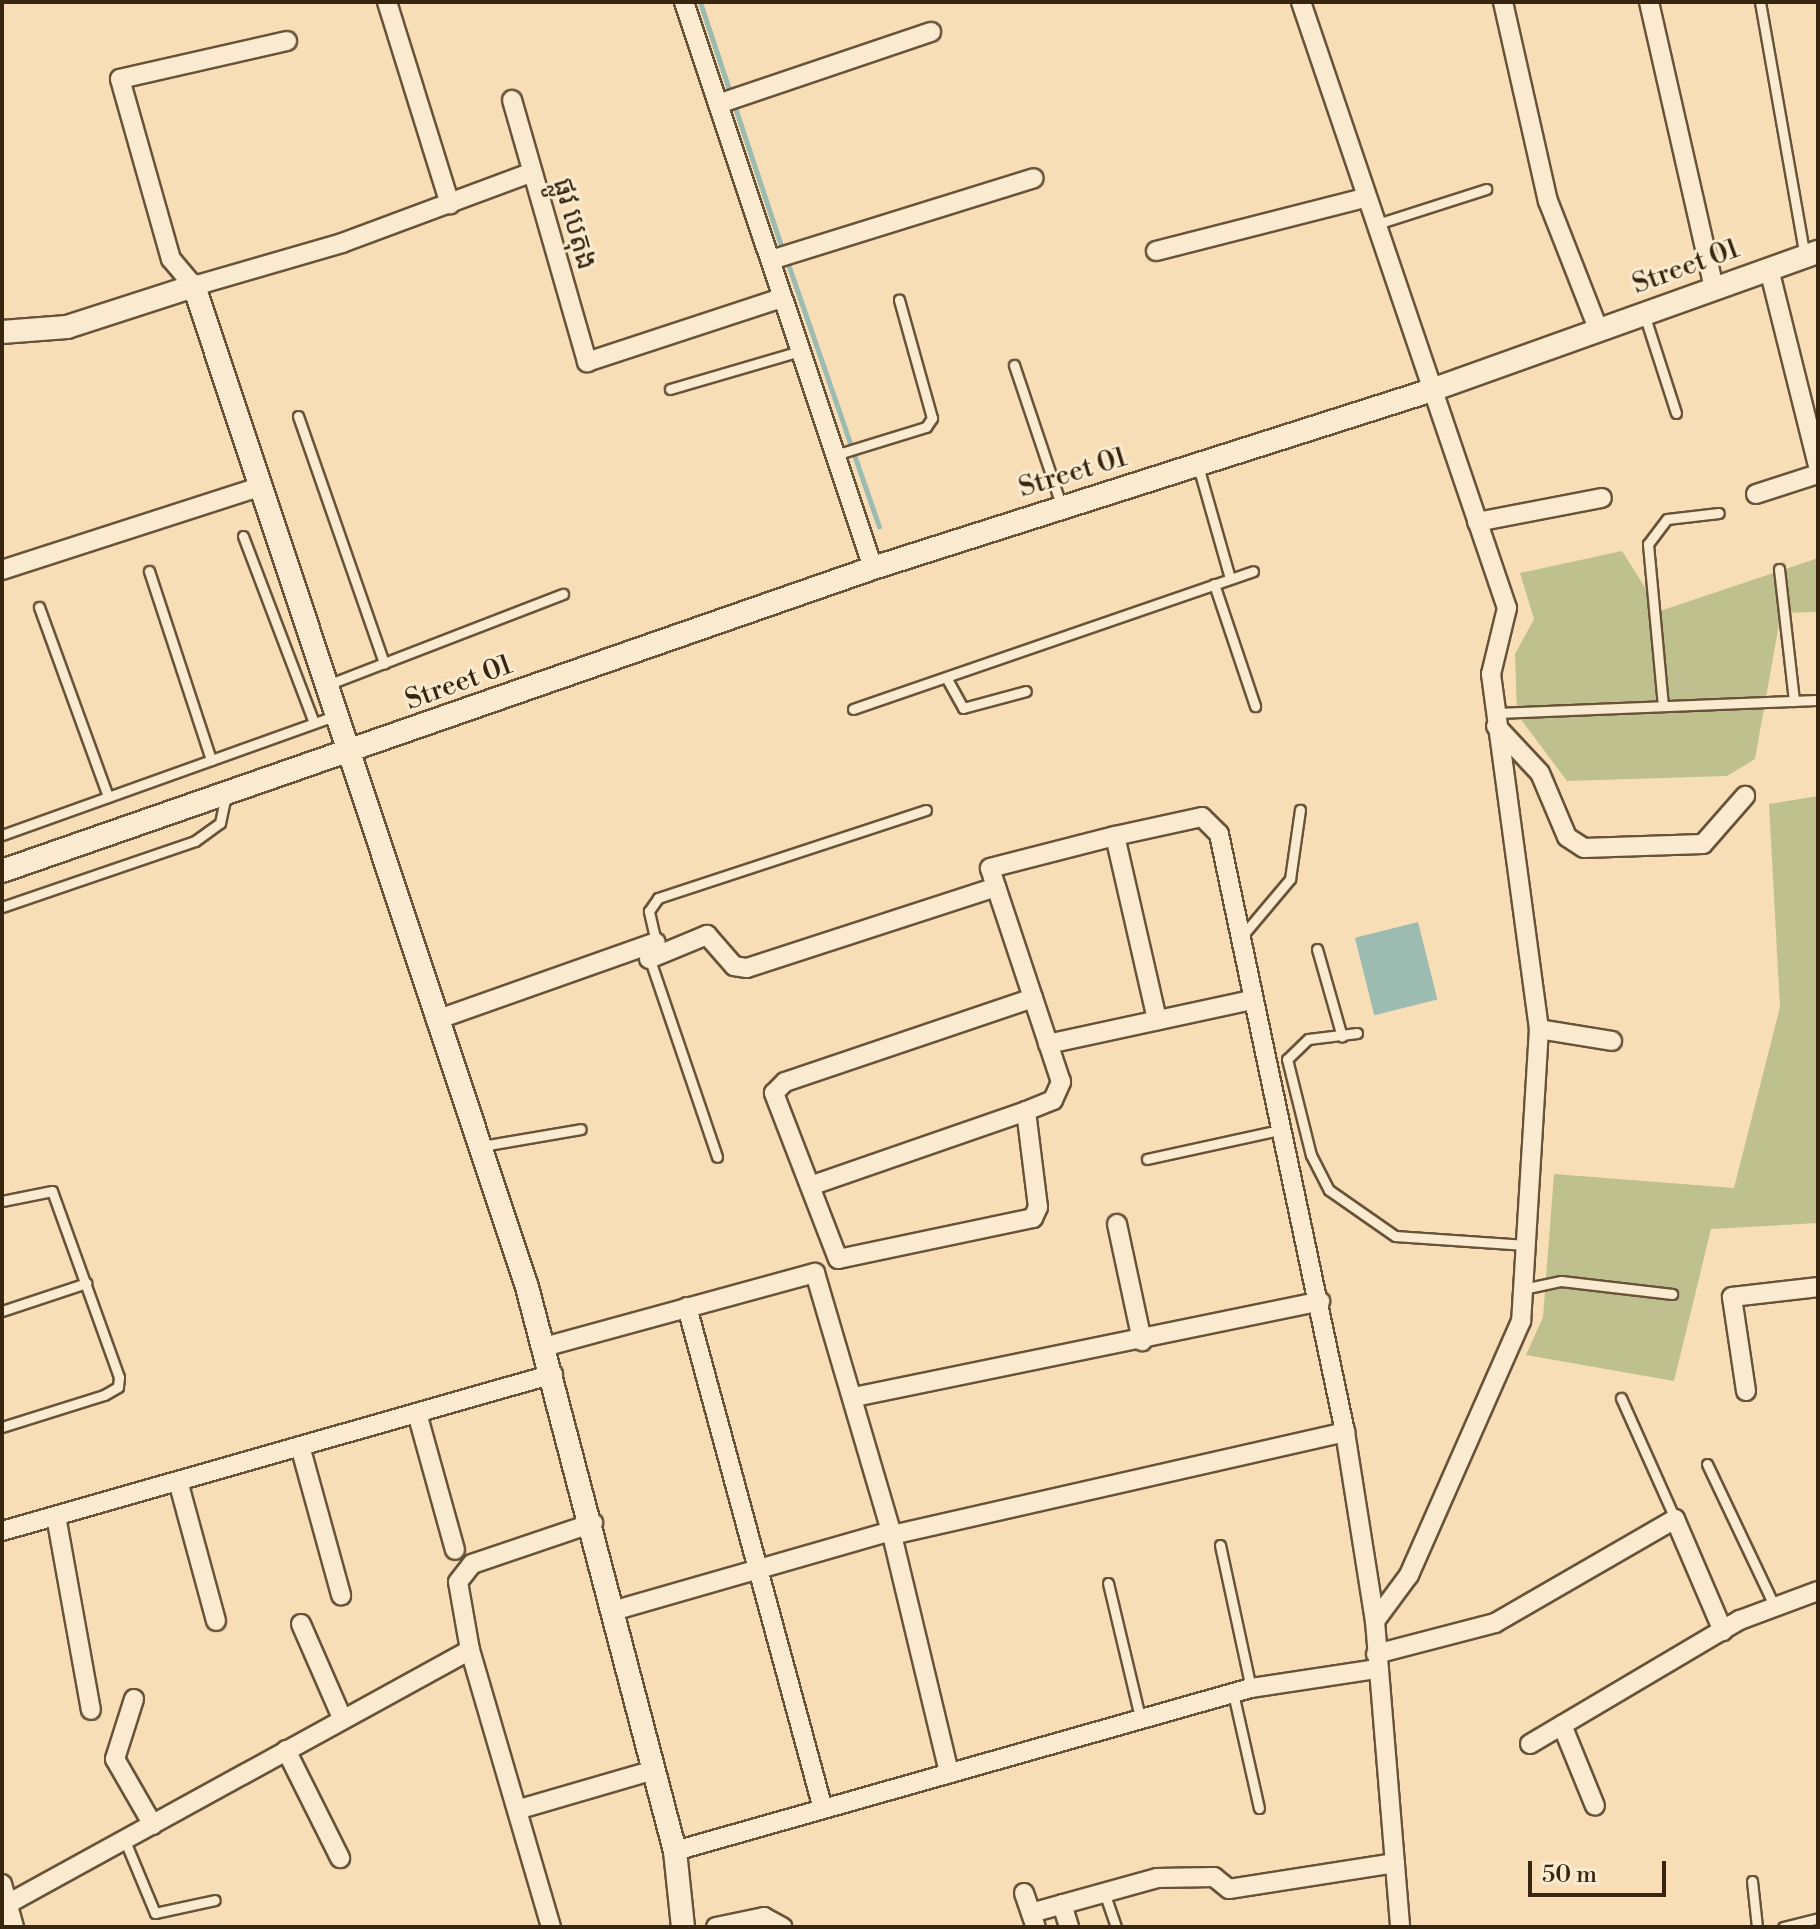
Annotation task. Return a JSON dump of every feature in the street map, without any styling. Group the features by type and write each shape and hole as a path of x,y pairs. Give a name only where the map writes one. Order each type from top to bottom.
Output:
{"street":[{"path":"387,2 450,204"},
{"path":"684,2 782,256 782,298 841,454 873,568"},
{"path":"1301,2 1508,622 1491,661 1496,719 1539,1029 1521,1321 1409,1575 1375,1621"},
{"path":"1503,2 1548,201 1599,331"},
{"path":"1649,2 1714,288"},
{"path":"721,103 931,32"},
{"path":"287,41 120,79 171,259 194,286 324,686 324,719 347,754 436,1020 482,1146 553,1374 616,1610 675,1851 683,1927"},
{"name":"ផ្លូវ បេតុង","path":"512,100 530,173 587,362 782,298"},
{"path":"2,332 67,327 450,204 530,173"},
{"path":"782,256 1034,178"},
{"path":"1156,251 1364,198"},
{"name":"Street 01","path":"2,871 347,754 873,568 1432,390 1811,254"},
{"path":"1769,269 1818,465"},
{"path":"1756,494 1818,474"},
{"path":"2,570 259,487"},
{"path":"1477,522 1602,498"},
{"path":"1496,719 1540,773 1567,837 1584,848 1703,844 1745,796"},
{"path":"810,1186 1026,1111 1061,1093 990,868 1115,836 1210,819 1320,1301 1345,1432 1375,1621 1400,1927"},
{"path":"1115,836 1157,1020"},
{"path":"436,1020 650,949 707,935 734,966 747,968 996,887"},
{"path":"1026,1111 1038,1207 1023,1223 838,1259 776,1106 774,1093 785,1082 1033,998"},
{"path":"1048,1044 1251,1000"},
{"path":"1539,1029 1612,1041"},
{"path":"1117,1224 1142,1341"},
{"path":"544,1347 815,1273 892,1533 949,1773"},
{"path":"1746,1391 1732,1297 1818,1287"},
{"path":"854,1397 1142,1341 1320,1301"},
{"path":"687,1307 823,1809"},
{"path":"2,1531 553,1374"},
{"path":"417,1413 455,1550"},
{"path":"616,1610 892,1533 1345,1432"},
{"path":"300,1446 341,1595"},
{"path":"178,1481 216,1621"},
{"path":"56,1516 91,1710"},
{"path":"675,1851 1242,1690 1377,1662 1495,1623 1675,1519 1723,1631"},
{"path":"551,1927 520,1809 470,1650 457,1593 460,1572 593,1523"},
{"path":"1530,1744 1723,1631 1818,1591"},
{"path":"301,1624 342,1718"},
{"path":"5,1906 470,1650"},
{"path":"134,1699 115,1759 153,1825"},
{"path":"1562,1725 1595,1806"},
{"path":"286,1750 340,1858"},
{"path":"520,1809 654,1770"},
{"path":"1024,1893 1033,1920 1062,1904 1157,1878 1214,1877 1229,1889 1395,1863"},
{"path":"2,1884 5,1906 14,1927"},
{"path":"1062,1904 1069,1927"},
{"path":"716,1927 764,1917 782,1927"}],"lane":[{"path":"1760,2 1811,254"},
{"path":"1374,225 1486,189"},
{"path":"841,454 926,427 932,418 899,300"},
{"path":"1644,314 1676,413"},
{"path":"670,389 800,351"},
{"path":"1014,365 1062,508"},
{"path":"298,416 384,663"},
{"path":"1197,466 1230,578"},
{"path":"1663,706 1648,544 1667,519 1719,513"},
{"path":"2,834 324,719 243,536"},
{"path":"1779,569 1794,701"},
{"path":"149,571 211,760"},
{"path":"853,709 1253,571"},
{"path":"1214,584 1255,706"},
{"path":"324,686 563,594"},
{"path":"39,607 108,797"},
{"path":"947,679 963,708 1026,691"},
{"path":"1496,719 1663,706 1818,700"},
{"path":"2,907 195,841 220,823 226,795"},
{"path":"717,1157 650,949 649,911 658,898 926,810"},
{"path":"1239,938 1290,879 1300,810"},
{"path":"1317,949 1342,1037"},
{"path":"1357,1033 1308,1039 1287,1059 1311,1155 1329,1190 1395,1236 1526,1245"},
{"path":"482,1146 581,1129"},
{"path":"1147,1159 1279,1130"},
{"path":"2,1201 52,1191 86,1283 118,1387 2,1427"},
{"path":"1523,1289 1561,1281 1672,1294"},
{"path":"2,1311 86,1283"},
{"path":"1621,1398 1675,1519"},
{"path":"1707,1464 1775,1607"},
{"path":"1220,1545 1259,1808"},
{"path":"1108,1583 1141,1721"},
{"path":"125,1841 155,1913 215,1900"},
{"path":"1752,1881 1757,1927"},
{"path":"1104,1892 1116,1927"},
{"path":"1783,1927 1818,1918"}],"green space":[{"path":"1622,551 1660,611 1818,558 1818,612 1781,613 1755,759 1727,776 1567,781 1517,714 1515,654 1534,619 1520,573"},
{"path":"1818,796 1818,1223 1711,1229 1674,1381 1526,1355 1543,1317 1554,1174 1734,1188 1780,1007 1769,804"}],"water":[{"path":"1418,922 1437,1000 1374,1015 1355,938"}],"waterway":[{"path":"700,2 783,251"},
{"path":"787,261 879,527"}]}
